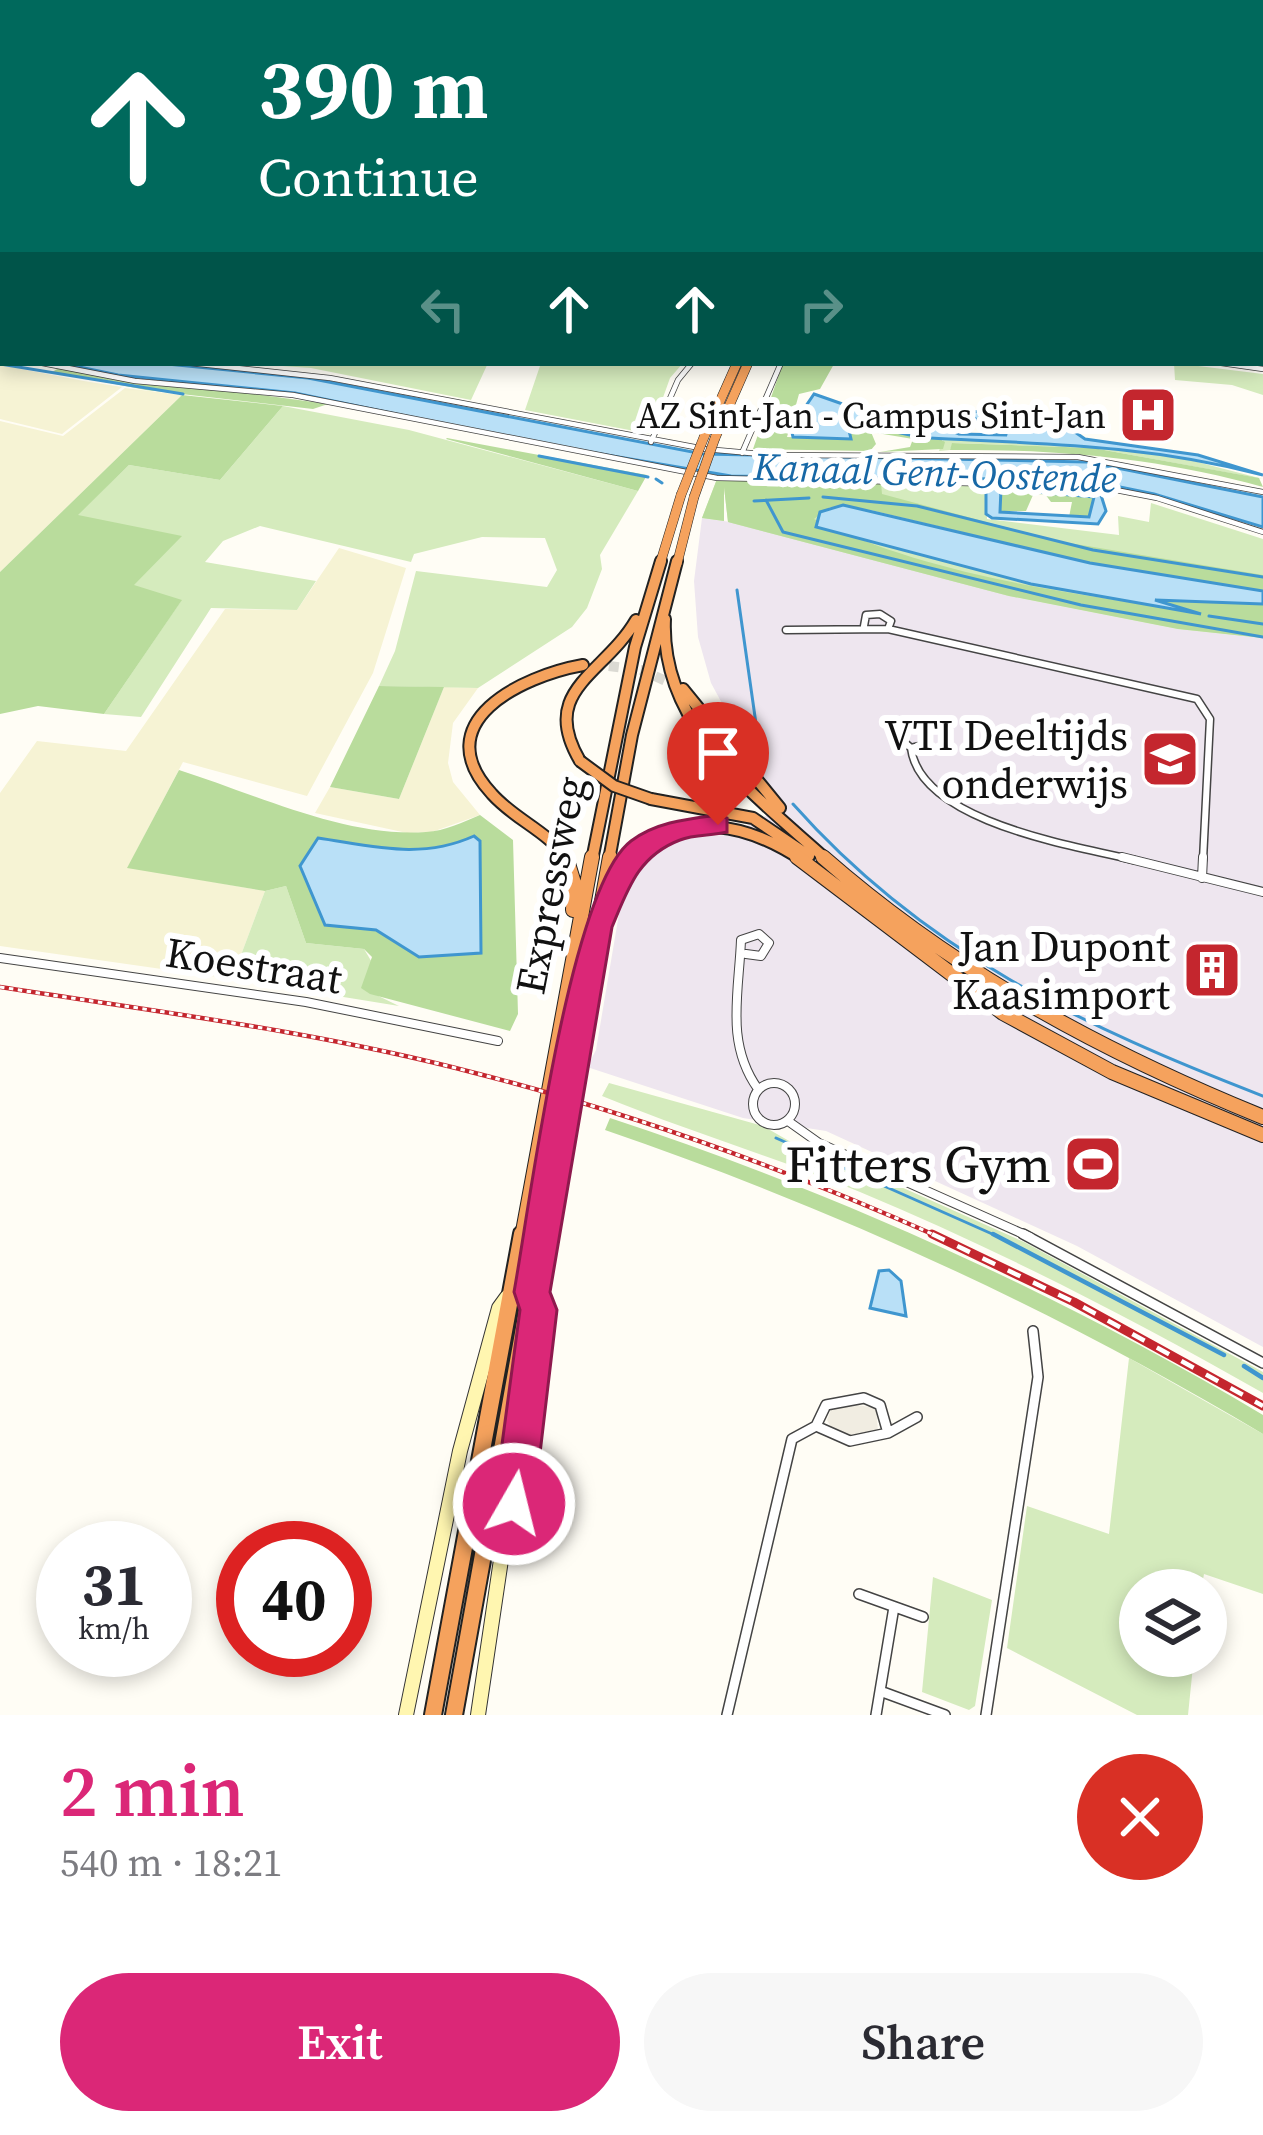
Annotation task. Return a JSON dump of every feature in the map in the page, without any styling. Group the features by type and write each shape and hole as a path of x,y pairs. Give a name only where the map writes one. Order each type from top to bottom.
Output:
{"highway":[{"path":"687,496 736,366"},
{"path":"710,438 746,366"},
{"name":"Expressweg","path":"454,1715 597,927 687,496"},
{"name":"Expressweg","path":"433,1715 576,936 648,603 687,496"},
{"path":"664,595 665,669 684,715 710,749 892,919 1006,995 1106,1050 1217,1100 1263,1113"},
{"path":"648,603 626,641 579,682 568,700 564,726 580,761 604,781 651,799 720,808 770,826 842,892"},
{"path":"576,936 574,882 563,851 539,826 491,794 471,752 484,710 508,688 542,672 583,665"},
{"path":"683,688 826,859"},
{"path":"597,927 631,858 651,840 689,827 732,827 765,837 925,959 1022,1024 1131,1081 1263,1135"}],"street":[{"path":"57,366 134,381 293,395 717,478 1095,486 1263,532"},
{"path":"218,366 330,378 651,442 742,453 1078,457 1263,492"},
{"path":"651,442 666,420 677,378 689,366"},
{"path":"742,453 780,366"},
{"path":"864,626 866,615 880,614 891,621 888,629"},
{"path":"786,630 888,629 1197,699 1210,719 1202,878"},
{"path":"912,727 928,734 925,746 911,748 900,742 900,731 912,727"},
{"path":"911,748 914,765 929,784 983,821 1040,841 1263,892"},
{"path":"744,937 767,939 765,954 746,954 740,947 744,937"},
{"path":"746,954 736,991 736,1048 743,1070 758,1089"},
{"name":"Koestraat","path":"0,958 306,1002 498,1041"},
{"path":"775,1085 791,1092 797,1107 788,1120 775,1124 756,1115 752,1101 758,1089 775,1085"},
{"path":"788,1120 819,1143 1138,1292 1263,1363"},
{"name":"Expressweg","path":"478,1715 523,1440 538,1310 532,1292"},
{"name":"Expressweg","path":"406,1715 460,1451 499,1307 510,1293"},
{"path":"986,1715 1037,1377 1033,1331"},
{"path":"727,1715 792,1439 815,1426 826,1405 864,1398 880,1405 888,1433"},
{"path":"815,1426 843,1442 865,1442 917,1418"},
{"path":"860,1594 923,1617"},
{"path":"876,1715 894,1606"},
{"path":"880,1691 945,1715"}],"shaded area":[{"path":"0,366 122,387 62,434 0,419"},
{"path":"125,388 182,395 0,572 0,421 63,436"},
{"path":"702,518 759,526 1010,596 1178,629 1263,638 1263,1347 1077,1246 826,1131 743,1118 587,1067 596,1050 624,884 638,862 680,838 728,835 785,806 756,766 711,683 698,637 694,581"},
{"path":"339,548 406,568 373,673 307,796 183,762 128,867 265,891 232,979 0,946 0,793 37,741 126,751 225,609 297,610"},
{"path":"444,687 478,688 453,723 448,763 453,782 480,815 432,832 407,833 315,813 330,787 399,799"},
{"path":"844,1403 876,1408 878,1431 844,1436 833,1431 827,1420 832,1407"}],"green space":[{"path":"282,366 487,366 471,400"},
{"path":"540,366 680,366 670,378 650,434 525,410"},
{"path":"782,366 833,366 820,389 799,394 787,437 851,439 848,426 881,426 945,442 943,449 880,452 910,447 913,439 871,432 876,444 870,451 753,449"},
{"path":"1174,366 1263,374 1263,395 1232,385 1175,380"},
{"path":"59,368 328,404 313,409 146,390 52,372"},
{"path":"182,395 283,406 220,480 129,465 78,515 182,536 134,585 182,600 104,714 38,706 0,714 0,572"},
{"path":"283,406 409,430 638,491 600,555 602,569 587,608 572,627 478,688 379,686 395,651 416,571 547,587 557,570 545,538 482,537 414,554 411,562 260,526 223,541 205,562 316,581 297,610 211,608 141,717 104,714 181,601 134,586 77,515 129,465 220,480"},
{"path":"447,438 647,475 638,491"},
{"path":"935,438 1058,440 1151,450 1263,479 1093,448 953,443 950,450 939,451 943,440"},
{"path":"952,443 1093,448 1259,478 1263,487 1146,462 1029,451 950,450"},
{"path":"717,479 986,484 987,519 1119,535 1118,516 1149,522 1151,503 1263,539 1263,638 1178,629 1009,596 728,522 724,487 724,521 702,518"},
{"path":"717,479 881,483 882,494 1057,541 1263,575 1263,591 1090,563 871,510 830,507 814,519 946,567 1039,587 1178,609 1152,599 1263,604 1263,638 1178,629 1009,596 728,522 724,487 724,521 702,518"},
{"path":"1000,489 1094,497 1089,517 1069,517 1072,502 1051,502 1045,494 1033,495 1026,511 1000,511"},
{"path":"379,686 444,687 399,799 330,787"},
{"path":"179,770 364,828 433,831 480,815 513,840 518,1014 510,1031 370,994 361,988 372,957 364,949 306,943 286,886 265,891 127,868","holes":["474,836 480,953 419,956 376,930 325,924 300,867 317,838 416,849"]},
{"path":"286,886 306,943 364,949 373,964 362,988 399,1006 232,979 265,891"},
{"path":"609,1083 763,1126 803,1149 807,1145 1024,1242 1263,1372 1263,1393 1065,1286 912,1214 602,1096"},
{"path":"610,1118 862,1212 1026,1287 1263,1415 1263,1434 1104,1345 942,1265 775,1193 605,1130"},
{"path":"1129,1358 1263,1434 1263,1594 1227,1582 1227,1569 1119,1569 1119,1677 1192,1677 1188,1715 1137,1715 1007,1648 1027,1506 1109,1534"},
{"path":"933,1577 992,1600 975,1706 969,1710 922,1692"}],"water":[{"name":"Kanaal Gent-Oostende","path":"74,366 187,366 308,378 703,454 1087,462 1263,497 1263,527 1154,494 1086,480 731,476 530,442 295,393 118,375"},
{"path":"814,394 908,427 919,425 902,417 909,412 938,412 921,419 959,434 1007,435 972,417 973,412 1008,407 1039,418 1027,421 1042,427 1089,425 1072,430 1085,439 1198,455 1263,475 1138,452 930,438 859,426 848,426 851,439 793,437 791,428"},
{"path":"986,484 1100,492 1106,511 1098,524 986,514","holes":["1001,489 1094,497 1089,517 1000,512"]},
{"path":"843,505 1090,563 1263,591 1263,604 1155,600 1201,614 1031,584 816,527 820,512"},
{"path":"474,836 480,841 481,953 419,957 376,930 325,925 300,866 318,838 416,849"},
{"path":"889,1270 901,1281 906,1316 870,1308 879,1271"}],"waterway":[{"path":"1109,0 1122,0"},
{"path":"12,366 183,394"},
{"path":"539,456 648,477"},
{"path":"656,479 662,483"},
{"name":"Kanaal Gent-Oostende","path":"823,497 917,506 1093,550 1263,577"},
{"name":"Kanaal Gent-Oostende","path":"766,500 809,498"},
{"name":"Kanaal Gent-Oostende","path":"754,501 766,500"},
{"name":"Kanaal Gent-Oostende","path":"766,500 783,532 1081,605 1263,637"},
{"path":"737,590 760,752"},
{"path":"1209,616 1263,624"},
{"path":"793,804 896,902 1009,979 1132,1042 1263,1096"},
{"path":"776,1138 997,1236"},
{"path":"993,1234 997,1236"},
{"path":"997,1236 1224,1355"},
{"path":"1244,1366 1263,1378"}],"tunnel":[{"path":"593,664 641,670 682,688"}],"railway":[{"path":"0,987 299,1034 475,1073 711,1145 932,1234"},
{"path":"932,1234 939,1237"},
{"path":"932,1234 1074,1302 1263,1406"}],"place":[{"name":"AZ Sint-Jan - Campus Sint-Jan","path":"1148,415"},
{"name":"VTI Deeltijds onderwijs","path":"1170,759"},
{"name":"Jan Dupont Kaasimport","path":"1212,970"},
{"name":"Fitters Gym","path":"1093,1164"}],"route":[{"path":"514,1504 538,1310 532,1292 597,927 624,867 640,849 678,829 718,825"}]}
